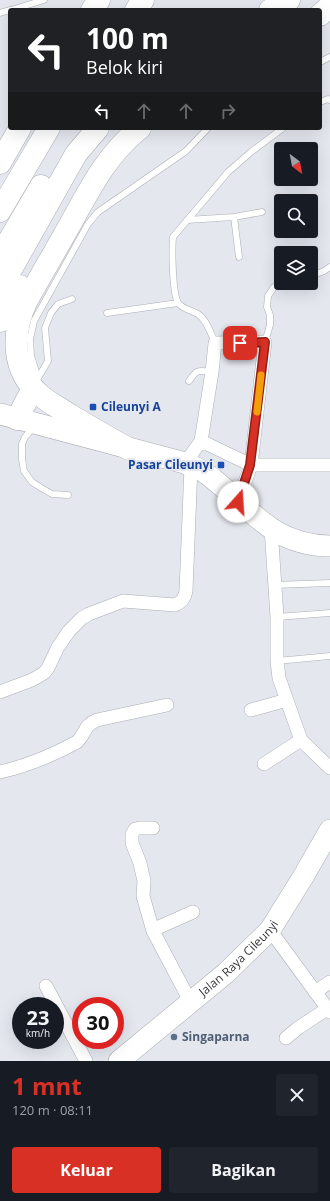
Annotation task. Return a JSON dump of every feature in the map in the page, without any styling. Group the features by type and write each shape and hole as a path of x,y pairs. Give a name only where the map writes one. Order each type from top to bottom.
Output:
{"highway":[{"path":"322,13 330,6"},
{"path":"0,163 19,130"},
{"path":"0,211 48,130"},
{"path":"0,256 49,172 79,130"},
{"path":"0,322 14,295 76,154 96,130"},
{"path":"14,295 101,171 113,155 135,132"},
{"path":"14,295 21,313 18,325 16,348 24,375 36,383 40,395 129,449"},
{"path":"36,383 18,419 188,464 203,471 270,528 288,538 306,544 330,546"},
{"name":"Jalan Raya Cileunyi","path":"119,1061 226,973 270,930 330,830"}],"street":[{"path":"0,692 32,680 44,673 58,647 69,631 82,618 89,614 123,602 175,605 185,596 188,464 201,441 215,343 265,342 250,465 238,502"},
{"path":"201,441 250,465 330,465"},
{"path":"270,528 277,617 277,661 279,678 301,740 330,768"},
{"path":"250,710 287,700"},
{"path":"0,772 21,766 77,742 87,726 97,720 167,705"},
{"path":"264,764 301,740"},
{"path":"153,828 135,829 132,834 132,843 140,863 144,882 143,896 153,931 191,1003"},
{"path":"153,931 194,912"},
{"path":"270,930 329,1011 298,1028 286,1038"},
{"path":"315,992 330,982"},
{"path":"46,986 86,1061"}],"lane":[{"path":"17,8 44,0"},
{"path":"36,383 31,356 30,339 34,322 88,224 98,212 186,151 206,130"},
{"path":"215,343 206,323 202,318 198,314 184,309 178,303 175,293 172,247 173,237 228,172 251,152 280,130"},
{"path":"187,220 234,217 262,212"},
{"path":"234,217 239,257"},
{"path":"318,273 330,266"},
{"path":"265,342 270,325 270,315 267,307 268,296 274,287"},
{"path":"36,383 48,361 46,328 51,313 58,304 72,299"},
{"path":"107,313 178,303"},
{"path":"189,381 199,370 212,372"},
{"path":"18,419 24,436 22,444 24,471 32,482 52,494 68,495"},
{"path":"274,585 330,583"},
{"path":"277,617 330,613"},
{"path":"277,661 330,656"}],"slow traffic":[{"path":"257,412 261,375"}],"place":[{"name":"Cileunyi A","path":"93,407"},
{"name":"Pasar Cileunyi","path":"221,465"},
{"name":"Singaparna","path":"174,1037"}],"route":[{"path":"238,502 250,465 265,342 240,343"}]}
